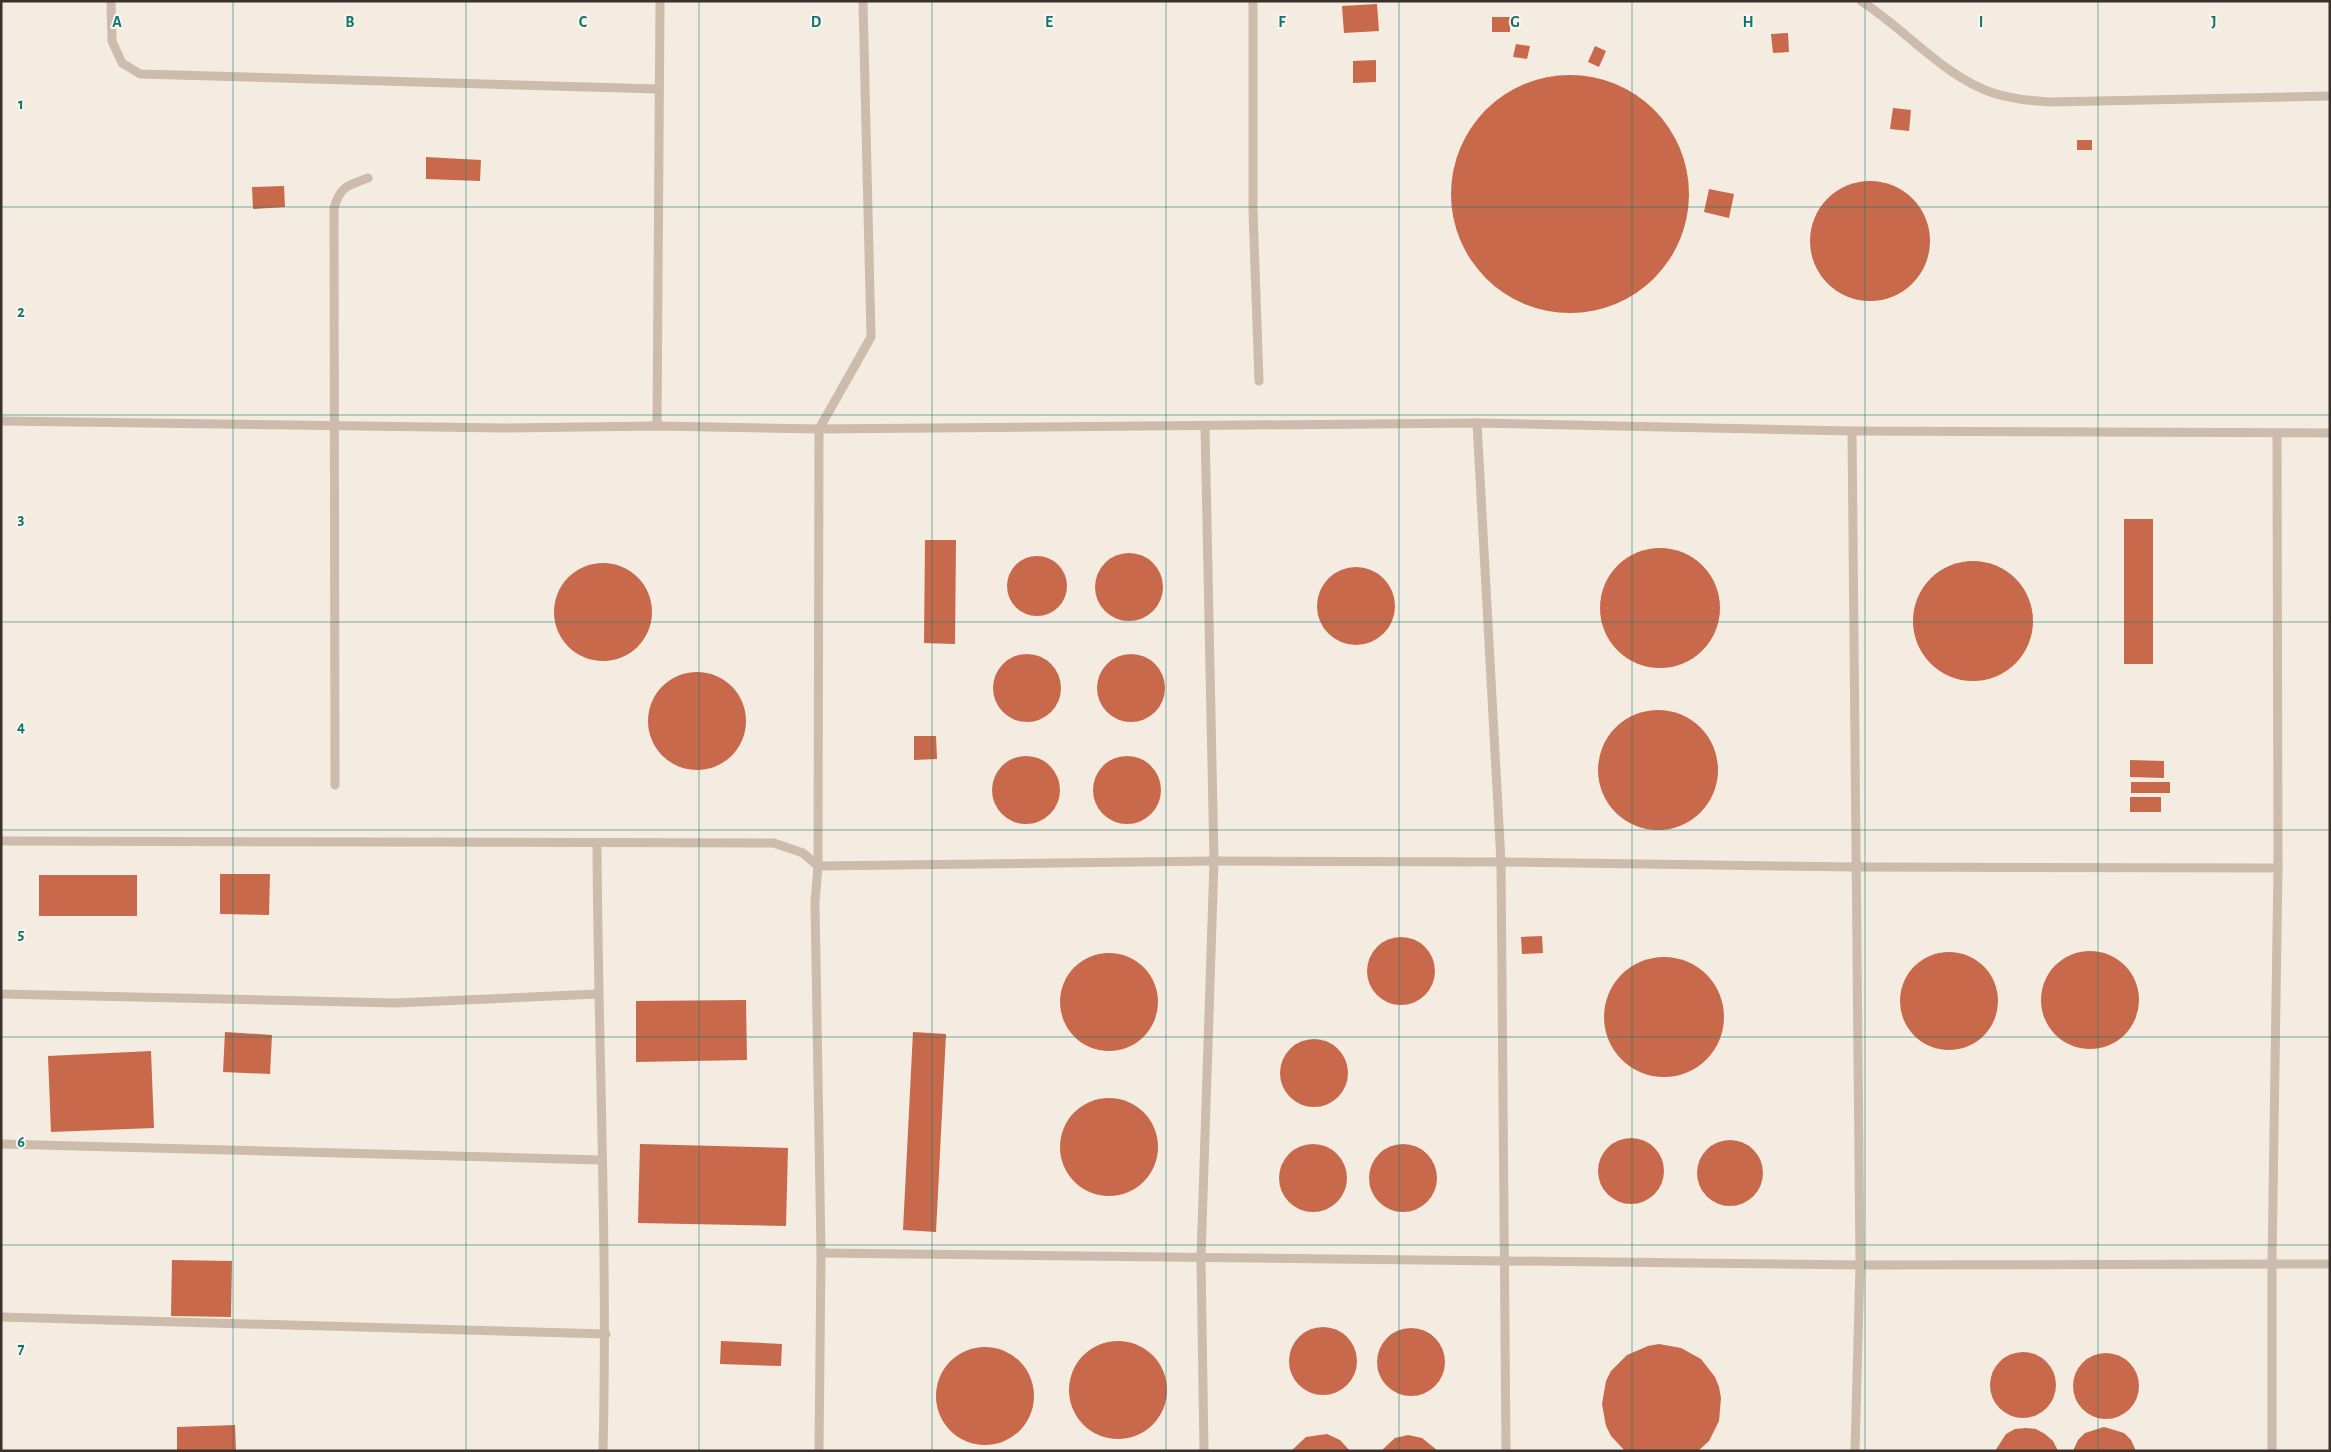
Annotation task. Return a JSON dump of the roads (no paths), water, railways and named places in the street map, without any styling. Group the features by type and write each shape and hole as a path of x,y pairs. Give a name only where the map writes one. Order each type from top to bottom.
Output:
{"lane":[{"path":"111,1 112,41 122,63 140,74 658,89"},
{"path":"657,426 660,1"},
{"path":"819,1451 821,1253 815,902 818,866 818,429 871,337 863,1"},
{"path":"1253,1 1253,211 1259,381"},
{"path":"1861,1 1910,40 1967,80 1993,93 2022,100 2050,102 2330,96"},
{"path":"335,785 334,208 337,196 345,187 368,178"},
{"path":"1,421 504,428 657,426 818,429 1477,423 1852,431 2330,434"},
{"path":"1477,423 1501,862 1506,1451"},
{"path":"1204,1451 1201,1258 1214,861 1205,426"},
{"path":"1852,431 1860,1265 1855,1451"},
{"path":"2272,1451 2272,1264 2278,868 2278,434"},
{"path":"1,841 774,844 803,853 818,866 1214,861 1501,862 1856,867 2278,868"},
{"path":"597,844 597,994 606,1334 603,1451"},
{"path":"1,994 396,1003 597,994"},
{"path":"1,1144 601,1160"},
{"path":"821,1253 1860,1265 2330,1264"},
{"path":"1,1317 606,1334"}]}
